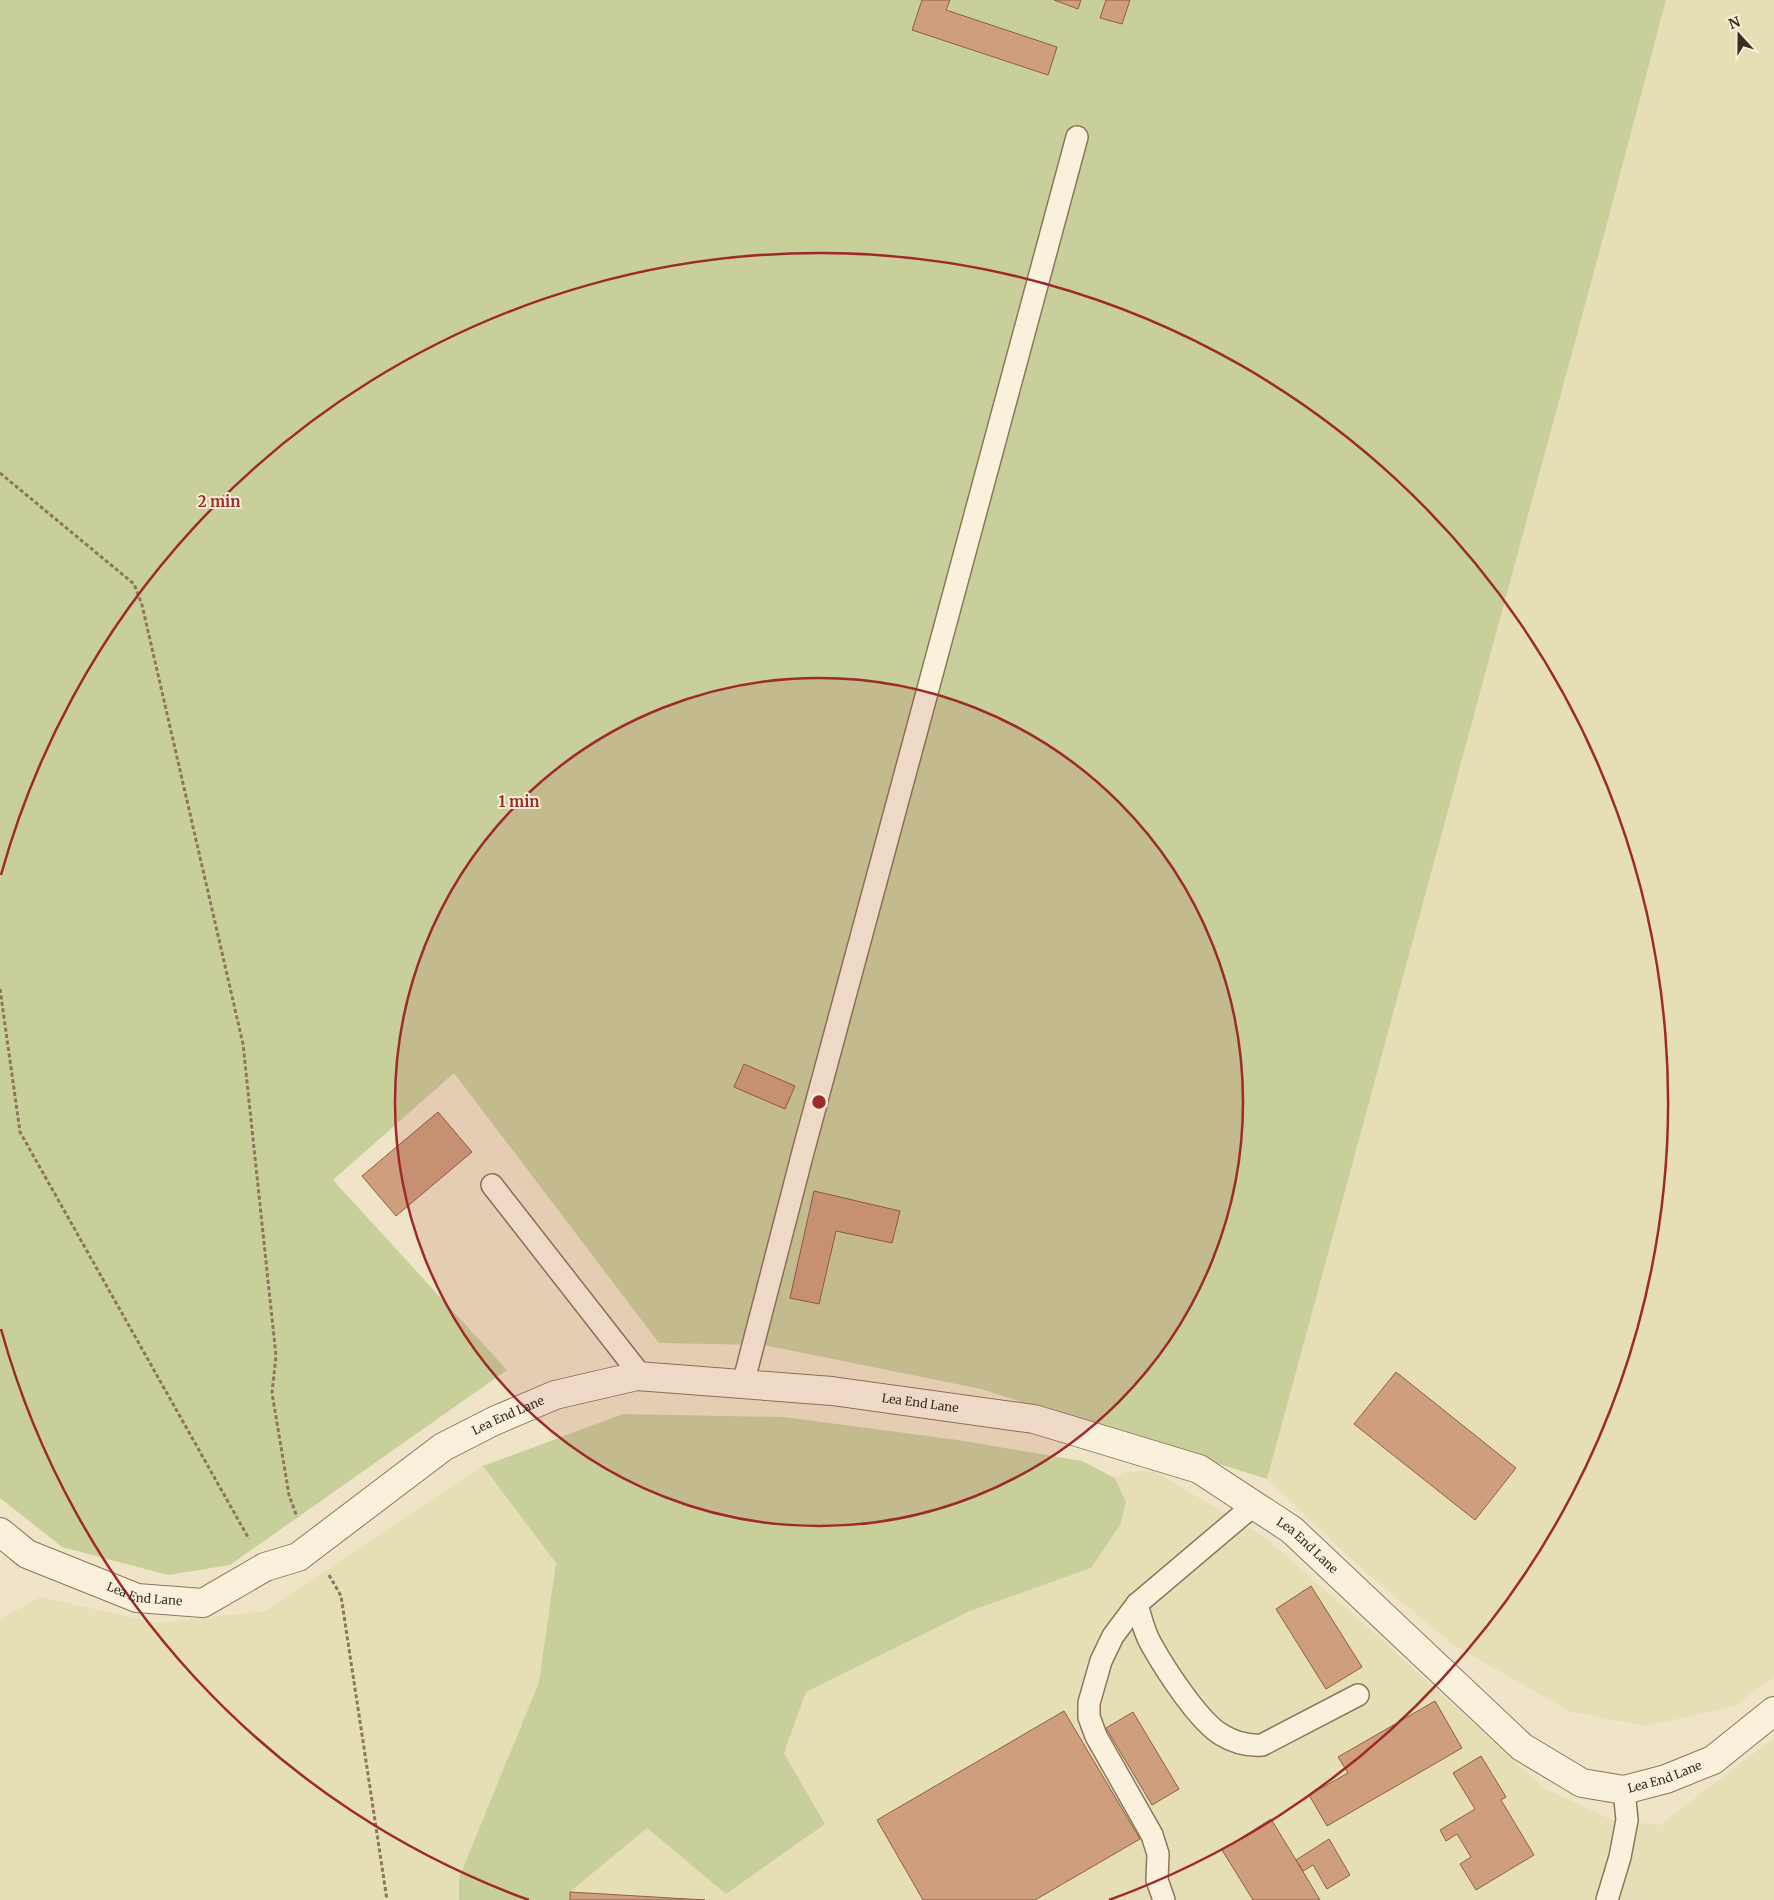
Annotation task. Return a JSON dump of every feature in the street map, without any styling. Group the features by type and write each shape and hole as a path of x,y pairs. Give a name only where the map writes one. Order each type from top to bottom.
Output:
{"street":[{"name":"Lea End Lane","path":"0,1532 27,1554 137,1598 203,1603 265,1567 298,1557 443,1447 494,1421 555,1395 642,1376 832,1391 1034,1419 1199,1469 1292,1530 1522,1747 1582,1783 1624,1790 1666,1779 1713,1760 1774,1711"}],"lane":[{"path":"743,1384 802,1152 1077,137"},
{"path":"492,1186 642,1376"},
{"path":"1164,1900 1157,1880 1158,1854 1152,1835 1096,1736 1089,1717 1089,1703 1101,1661 1113,1636 1137,1604 1254,1505"},
{"path":"1137,1604 1143,1627 1151,1644 1184,1695 1202,1719 1221,1735 1241,1744 1250,1746 1262,1745 1358,1695"},
{"path":"1608,1900 1620,1857 1627,1820 1624,1790"}],"path":[{"path":"0,473 134,584 142,605 243,1044 276,1356 272,1392 289,1495 300,1525 341,1596 387,1900"},
{"path":"0,989 20,1132 265,1567"}],"shaded area":[{"path":"1666,0 1774,0 1774,1676 1735,1706 1646,1726 1571,1712 1455,1646 1362,1569 1267,1479"},
{"path":"483,1466 556,1563 539,1682 459,1878 459,1900 0,1900 0,1619 41,1597 156,1623 266,1611"},
{"path":"1154,1471 1263,1536 1382,1640 1544,1788 1612,1820 1660,1825 1774,1738 1774,1900 570,1900 570,1892 647,1827 726,1894 825,1823 784,1753 806,1692 970,1611 1091,1568 1126,1502 1115,1478 1124,1472"}],"green space":[{"path":"0,0 1666,0 1267,1479 981,1389 764,1345 659,1343 454,1073 333,1180 507,1370 230,1565 168,1575 62,1547 0,1498"},
{"path":"623,1414 784,1417 958,1440 1082,1461 1115,1478 1126,1502 1120,1525 1091,1568 970,1611 806,1692 784,1753 825,1824 726,1894 647,1828 571,1891 570,1900 459,1900 459,1878 539,1682 556,1563 483,1466"}],"building":[{"path":"922,0 950,0 946,10 1057,47 1048,75 912,30"},
{"path":"1054,0 1081,0 1078,9"},
{"path":"1106,0 1130,0 1122,24 1100,18"},
{"path":"744,1064 795,1086 785,1109 734,1087"},
{"path":"438,1112 472,1152 396,1216 362,1176"},
{"path":"814,1191 900,1211 892,1243 836,1231 819,1304 790,1298"},
{"path":"1396,1372 1516,1468 1475,1520 1354,1424"},
{"path":"1311,1586 1362,1667 1326,1689 1276,1609"},
{"path":"1435,1701 1462,1748 1327,1826 1309,1795 1348,1773 1338,1757"},
{"path":"1064,1711 1140,1839 1035,1900 923,1900 877,1820"},
{"path":"1133,1712 1179,1789 1152,1805 1106,1728"},
{"path":"1481,1756 1506,1797 1501,1800 1534,1855 1476,1890 1460,1864 1471,1857 1457,1834 1446,1841 1440,1830 1475,1809 1453,1773"},
{"path":"1271,1819 1320,1900 1253,1900 1222,1850"},
{"path":"1329,1839 1350,1875 1327,1889 1313,1865 1303,1871 1296,1860"},
{"path":"570,1892 705,1900 570,1900"}]}
